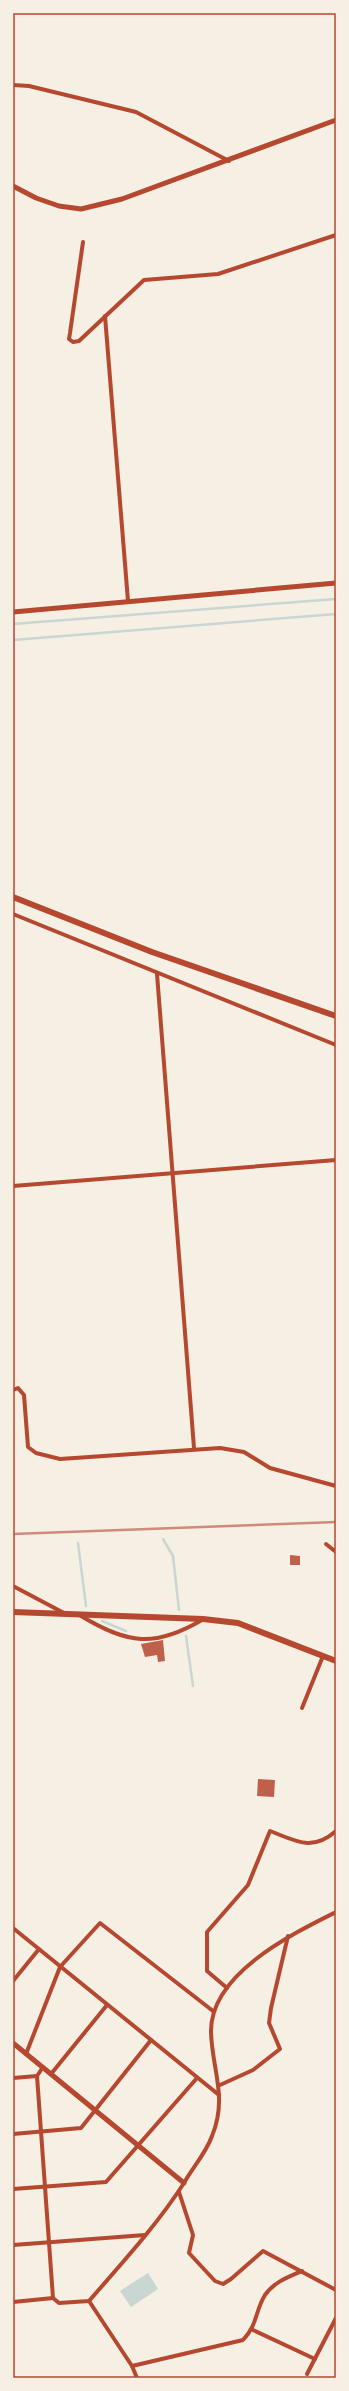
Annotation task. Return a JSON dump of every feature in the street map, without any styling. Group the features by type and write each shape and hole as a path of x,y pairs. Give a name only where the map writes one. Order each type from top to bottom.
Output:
{"highway":[{"path":"13,897 152,952 336,1016"},
{"path":"13,1612 77,1613 203,1619 238,1623 336,1661"}],"street":[{"path":"13,85 28,86 136,112 229,161"},
{"path":"13,186 36,198 59,206 80,209 122,199 229,161 336,120"},
{"path":"83,242 69,339 73,342 78,341 144,280 218,274 336,235"},
{"path":"105,316 128,601"},
{"path":"13,612 336,583"},
{"path":"13,914 157,974 336,1045"},
{"path":"157,974 170,1173 194,1448"},
{"path":"13,1186 336,1160"},
{"path":"13,1390 18,1388 24,1395 28,1447 36,1454 60,1459 194,1448 220,1448 244,1452 270,1468 336,1486"},
{"path":"326,1544 336,1552"},
{"path":"13,1586 66,1613"},
{"path":"77,1613 100,1627 138,1640 177,1634 203,1619"},
{"path":"302,1708 323,1656"},
{"path":"227,1988 207,1971 207,1932 248,1885 270,1832 304,1844 316,1844 327,1839 336,1831"},
{"path":"13,2302 53,2298 59,2303 89,2301 145,2235 179,2192 212,2137 218,2118 220,2085 211,2032 213,2011 227,1988 264,1951 288,1936 336,1912"},
{"path":"26,2054 60,1967 100,1923 213,2011"},
{"path":"13,1928 219,2095"},
{"path":"220,2085 253,2070 280,2048 269,2023 270,2008 288,1936"},
{"path":"13,1981 39,1949"},
{"path":"51,2074 107,2005"},
{"path":"13,2134 81,2128 151,2040"},
{"path":"13,2043 184,2183"},
{"path":"43,2067 37,2076 53,2298"},
{"path":"13,2078 37,2076"},
{"path":"13,2189 106,2182 197,2078"},
{"path":"179,2192 193,2235 189,2253 215,2281 223,2284 231,2279 263,2251 336,2290"},
{"path":"13,2245 145,2235"},
{"path":"132,2366 243,2340 253,2330 264,2296 273,2286 302,2271"},
{"path":"89,2301 132,2366 136,2378"},
{"path":"307,2374 336,2318"},
{"path":"253,2330 315,2359"}],"shaded area":[{"path":"148,2273 158,2289 131,2307 120,2291"}],"building":[{"path":"290,1555 300,1556 300,1565 290,1565"},
{"path":"163,1640 165,1661 158,1662 157,1655 145,1657 141,1644"},
{"path":"258,1779 275,1780 274,1797 257,1796"}],"waterway":[{"path":"13,624 336,599"},
{"path":"13,640 336,614"},
{"path":"163,1539 173,1556 179,1610"},
{"path":"78,1543 86,1606"},
{"path":"102,1621 126,1631"},
{"path":"186,1636 193,1686"}],"railway":[{"path":"13,1534 336,1522"}]}
